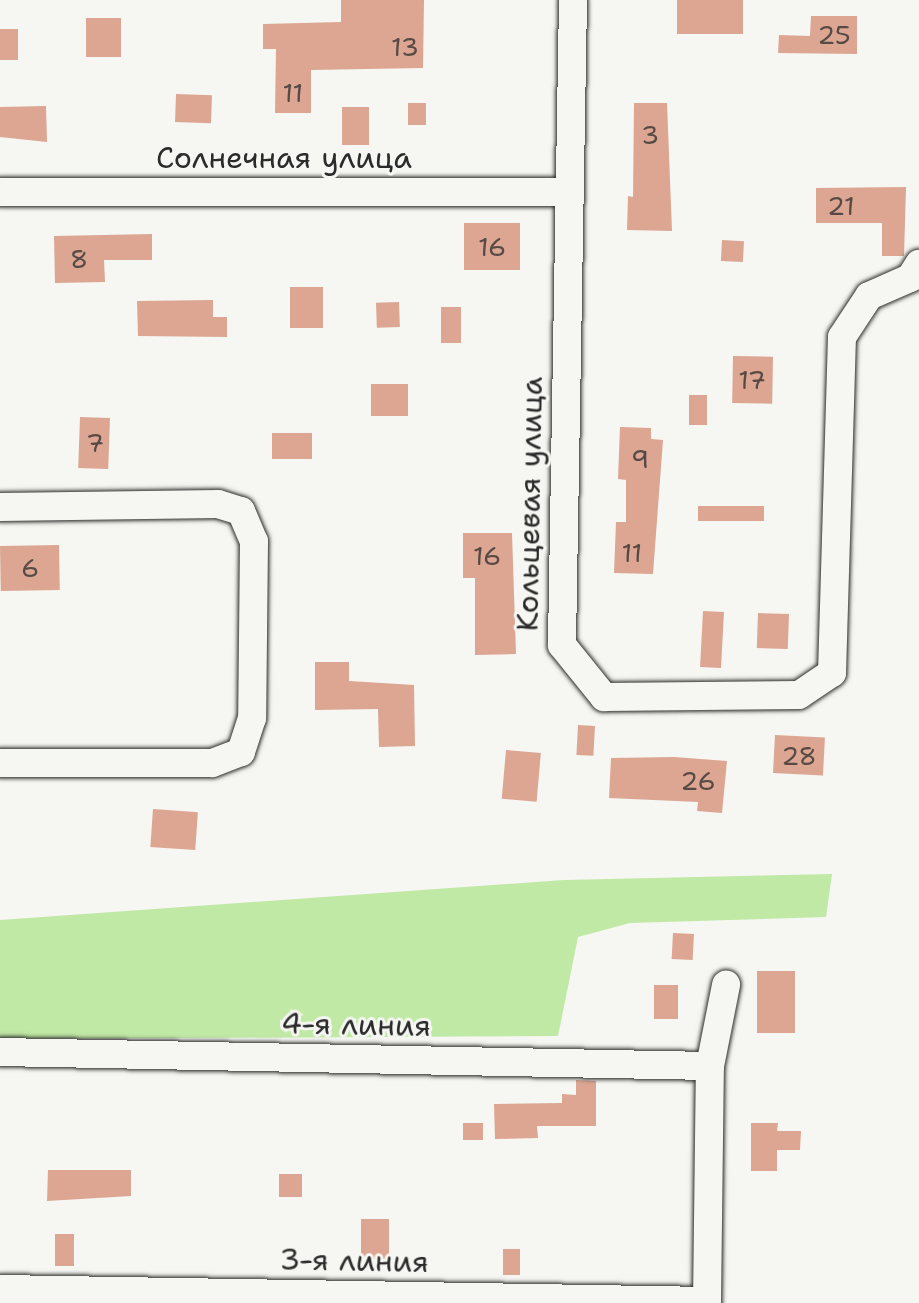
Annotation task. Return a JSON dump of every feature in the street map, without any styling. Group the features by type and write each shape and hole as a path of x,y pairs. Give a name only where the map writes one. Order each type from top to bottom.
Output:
{"street":[{"name":"Кольцевая улица","path":"573,0 562,645 604,697 799,695 832,673 842,337 869,296 910,278 919,264"},
{"name":"Солнечная улица","path":"0,192 568,192"},
{"path":"0,507 218,504 241,511 254,541 252,718 241,752 212,763 0,763"},
{"path":"707,1302 710,1066 726,985"},
{"name":"4-я линия","path":"0,1052 710,1066"},
{"name":"3-я линия","path":"0,1289 707,1302"}],"green space":[{"path":"832,874 826,917 630,923 578,937 558,1036 0,1039 0,920 564,880"}],"building":[{"path":"341,0 424,0 423,68 311,70 311,113 275,113 276,49 263,49 263,24 341,22"},
{"path":"677,0 743,0 743,34 677,34"},
{"path":"811,16 857,16 857,54 778,53 779,35 810,36"},
{"path":"86,18 121,18 121,57 86,57"},
{"path":"0,29 18,29 18,60 0,60"},
{"path":"176,94 212,95 211,123 175,122"},
{"path":"408,103 426,103 426,125 408,125"},
{"path":"634,103 667,103 672,231 627,230 628,196 633,197"},
{"path":"46,106 47,142 0,137 0,107"},
{"path":"342,107 369,107 369,145 342,145"},
{"path":"906,187 904,256 882,256 882,223 816,223 816,188"},
{"path":"464,223 520,223 520,270 464,270"},
{"path":"152,234 152,260 104,260 105,282 55,283 54,236"},
{"path":"722,240 744,241 743,262 721,261"},
{"path":"290,287 323,287 323,328 290,328"},
{"path":"213,300 213,317 227,317 227,337 138,336 137,301"},
{"path":"399,302 400,327 377,328 376,303"},
{"path":"441,307 461,307 461,343 441,343"},
{"path":"733,356 773,357 772,404 732,403"},
{"path":"371,384 408,384 408,416 371,416"},
{"path":"689,395 707,395 707,425 689,425"},
{"path":"80,417 110,418 108,469 78,468"},
{"path":"620,427 651,428 651,439 663,440 653,574 614,573 616,522 626,522 626,480 618,479"},
{"path":"272,433 312,433 312,459 272,459"},
{"path":"698,506 764,506 764,521 698,521"},
{"path":"463,533 512,533 516,654 475,655 475,578 463,578"},
{"path":"59,545 60,590 1,591 0,546"},
{"path":"703,611 724,612 721,668 700,667"},
{"path":"758,613 789,614 788,649 757,648"},
{"path":"315,662 349,662 349,681 414,685 415,746 379,747 378,709 315,710"},
{"path":"578,725 595,726 593,756 576,755"},
{"path":"775,735 825,738 823,776 773,773"},
{"path":"506,750 541,753 537,802 502,799"},
{"path":"674,757 727,761 722,813 697,811 698,802 609,798 611,758"},
{"path":"153,809 198,812 195,850 150,847"},
{"path":"673,933 694,934 693,960 672,959"},
{"path":"757,971 795,971 795,1033 757,1033"},
{"path":"654,985 678,985 678,1019 654,1019"},
{"path":"576,1080 596,1081 596,1126 537,1126 538,1138 495,1139 494,1104 562,1103 562,1094 576,1095"},
{"path":"463,1123 483,1123 483,1140 463,1140"},
{"path":"751,1123 778,1123 777,1131 801,1131 800,1150 777,1150 777,1171 751,1171"},
{"path":"48,1170 131,1170 131,1196 47,1201"},
{"path":"279,1174 302,1174 302,1197 279,1197"},
{"path":"361,1219 389,1219 389,1259 361,1259"},
{"path":"55,1234 74,1234 74,1266 55,1266"},
{"path":"503,1249 520,1249 520,1275 503,1275"}]}
